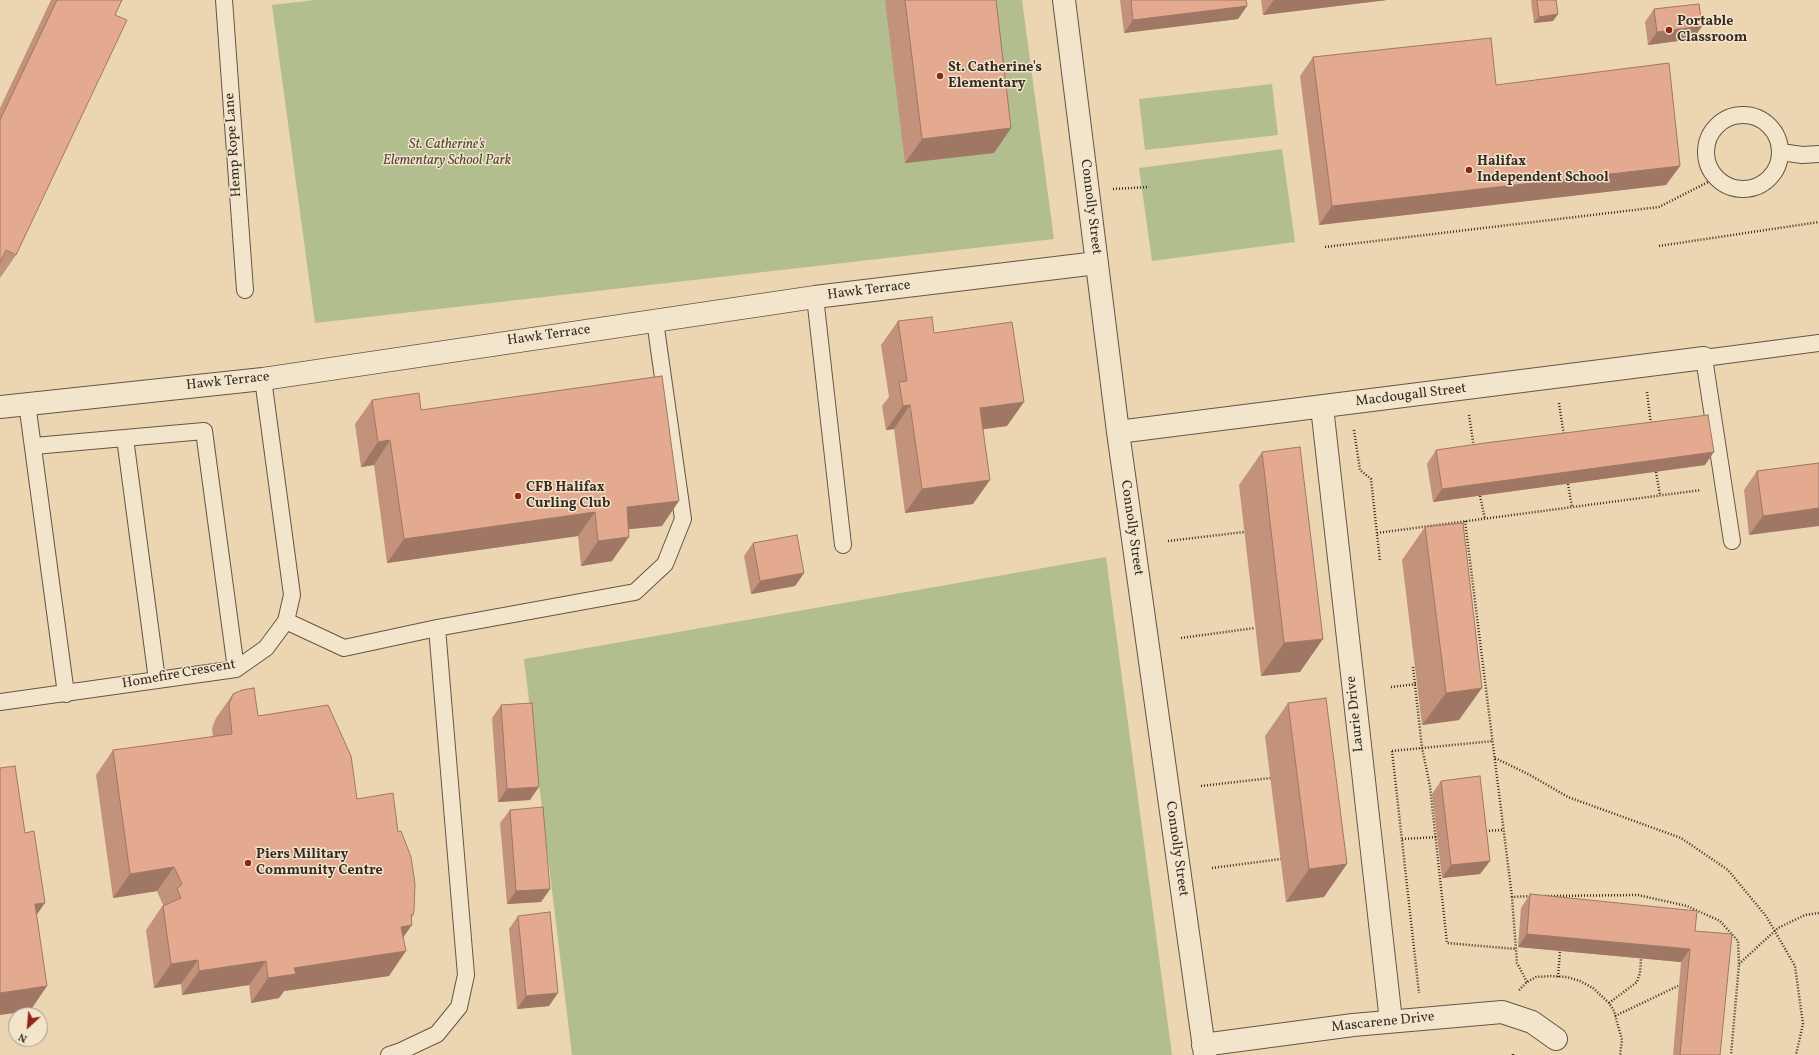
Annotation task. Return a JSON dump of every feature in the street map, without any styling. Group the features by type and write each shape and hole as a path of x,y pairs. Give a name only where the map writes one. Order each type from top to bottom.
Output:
{"street":[{"name":"Connolly Street","path":"1064,0 1118,432 1204,1050"},
{"name":"Hawk Terrace","path":"0,407 263,379 815,297 1097,263"},
{"name":"Macdougall Street","path":"1118,432 1704,358"},
{"name":"Laurie Drive","path":"1322,407 1390,1021"},
{"name":"Mascarene Drive","path":"1204,1050 1390,1021 1502,1012 1532,1022 1556,1039"}],"lane":[{"name":"Hemp Rope Lane","path":"224,0 245,290"},
{"path":"1740,114 1753,115 1764,120 1773,129 1779,140 1781,152 1779,165 1772,176 1763,184 1751,189 1738,189 1726,185 1716,178 1709,168 1706,156 1707,144 1711,132 1719,123 1729,117 1740,114"},
{"path":"1781,152 1802,155 1819,154"},
{"path":"815,297 843,545"},
{"path":"286,621 344,648 437,628 635,592 665,564 683,519 654,321"},
{"path":"1732,540 1704,358 1819,343"},
{"name":"Homefire Crescent","path":"0,702 66,694 236,669 266,648 286,621 292,595 263,379"},
{"path":"27,404 34,446 66,694"},
{"path":"34,446 204,431 236,669"},
{"path":"125,438 157,680"},
{"path":"389,1055 437,1034 458,1007 466,975 437,628"}],"path":[{"path":"1325,247 1659,207 1716,178"},
{"path":"1088,191 1149,186"},
{"path":"1659,246 1819,222"},
{"path":"1642,366 1652,426"},
{"path":"1556,377 1564,438"},
{"path":"1465,389 1474,449"},
{"path":"1354,430 1360,470 1371,479 1380,561"},
{"path":"1656,472 1660,496"},
{"path":"1568,484 1572,507"},
{"path":"1377,533 1723,487"},
{"path":"1480,496 1485,519"},
{"path":"1466,521 1512,897 1517,963 1527,982"},
{"path":"1168,541 1244,532"},
{"path":"1181,638 1255,628"},
{"path":"1413,667 1422,748 1430,786 1448,943 1516,949"},
{"path":"1477,678 1485,677"},
{"path":"1392,687 1416,684"},
{"path":"1360,755 1493,741"},
{"path":"1392,751 1420,1001"},
{"path":"1495,758 1530,775 1568,797 1681,838 1728,870 1766,916 1795,966 1803,1024 1796,1055"},
{"path":"1201,786 1271,778"},
{"path":"1477,832 1503,830"},
{"path":"1402,839 1436,837"},
{"path":"1212,868 1281,859"},
{"path":"1543,896 1638,895 1687,906 1720,921 1738,942 1739,964 1731,1055"},
{"path":"1512,897 1535,896"},
{"path":"1739,964 1778,928 1805,915 1819,913"},
{"path":"1558,976 1560,951"},
{"path":"1609,1003 1637,982 1640,974 1641,959"},
{"path":"1615,1016 1678,986"}],"green space":[{"name":"St. Catherine's Elementary School Park","path":"315,0 1022,0 1054,239 315,323 272,5"},
{"path":"1272,84 1278,135 1145,150 1139,99"},
{"path":"1282,149 1295,242 1152,261 1139,168"},
{"path":"1106,557 1172,1055 572,1055 524,659"}],"building":[{"path":"57,0 122,0 115,15 127,20 16,255 6,250 0,263 0,120"},
{"name":"St. Catherine's Elementary","path":"905,0 996,0 1011,128 922,139"},
{"path":"1131,0 1246,0 1247,6 1133,20"},
{"path":"1537,0 1556,0 1558,14 1539,17"},
{"path":"1699,4 1702,26 1657,32 1654,9"},
{"name":"Halifax Independent School","path":"1491,38 1496,85 1669,63 1680,166 1332,206 1313,57"},
{"path":"932,317 934,333 1012,322 1024,402 980,408 990,480 922,489 910,405 903,406 899,382 907,381 898,321"},
{"name":"CFB Halifax Curling Club","path":"662,376 679,501 627,507 629,537 598,541 595,512 404,539 390,440 378,442 372,400 419,393 421,410"},
{"path":"1708,415 1714,452 1442,489 1436,450"},
{"path":"1300,447 1323,639 1284,643 1262,452"},
{"path":"1819,463 1819,508 1763,516 1757,471"},
{"path":"1463,523 1482,688 1446,693 1425,527"},
{"path":"797,535 804,573 760,581 753,543"},
{"name":"Piers Military Community Centre","path":"254,688 258,716 328,705 351,756 357,799 393,793 398,832 401,831 411,857 415,884 414,911 413,915 411,915 412,925 401,927 406,951 294,968 296,974 268,978 266,961 199,971 198,960 171,964 163,906 181,898 177,889 182,884 174,867 130,874 113,750 232,734 229,704 233,694 242,690"},
{"path":"1326,698 1347,864 1309,869 1288,703"},
{"path":"532,703 539,787 507,789 501,705"},
{"path":"15,766 25,833 34,831 45,903 35,904 47,986 0,993 0,768"},
{"path":"1480,776 1490,861 1451,865 1441,781"},
{"path":"543,807 550,889 516,891 510,810"},
{"path":"1530,894 1697,911 1695,931 1732,934 1720,1055 1680,1055 1690,949 1527,934"},
{"path":"550,912 558,993 526,996 518,916"}],"place":[{"name":"Portable Classroom","path":"1669,30"},
{"name":"St. Catherine's Elementary","path":"940,76"},
{"name":"Halifax Independent School","path":"1469,170"},
{"name":"CFB Halifax Curling Club","path":"518,496"},
{"name":"Piers Military Community Centre","path":"248,863"}]}
